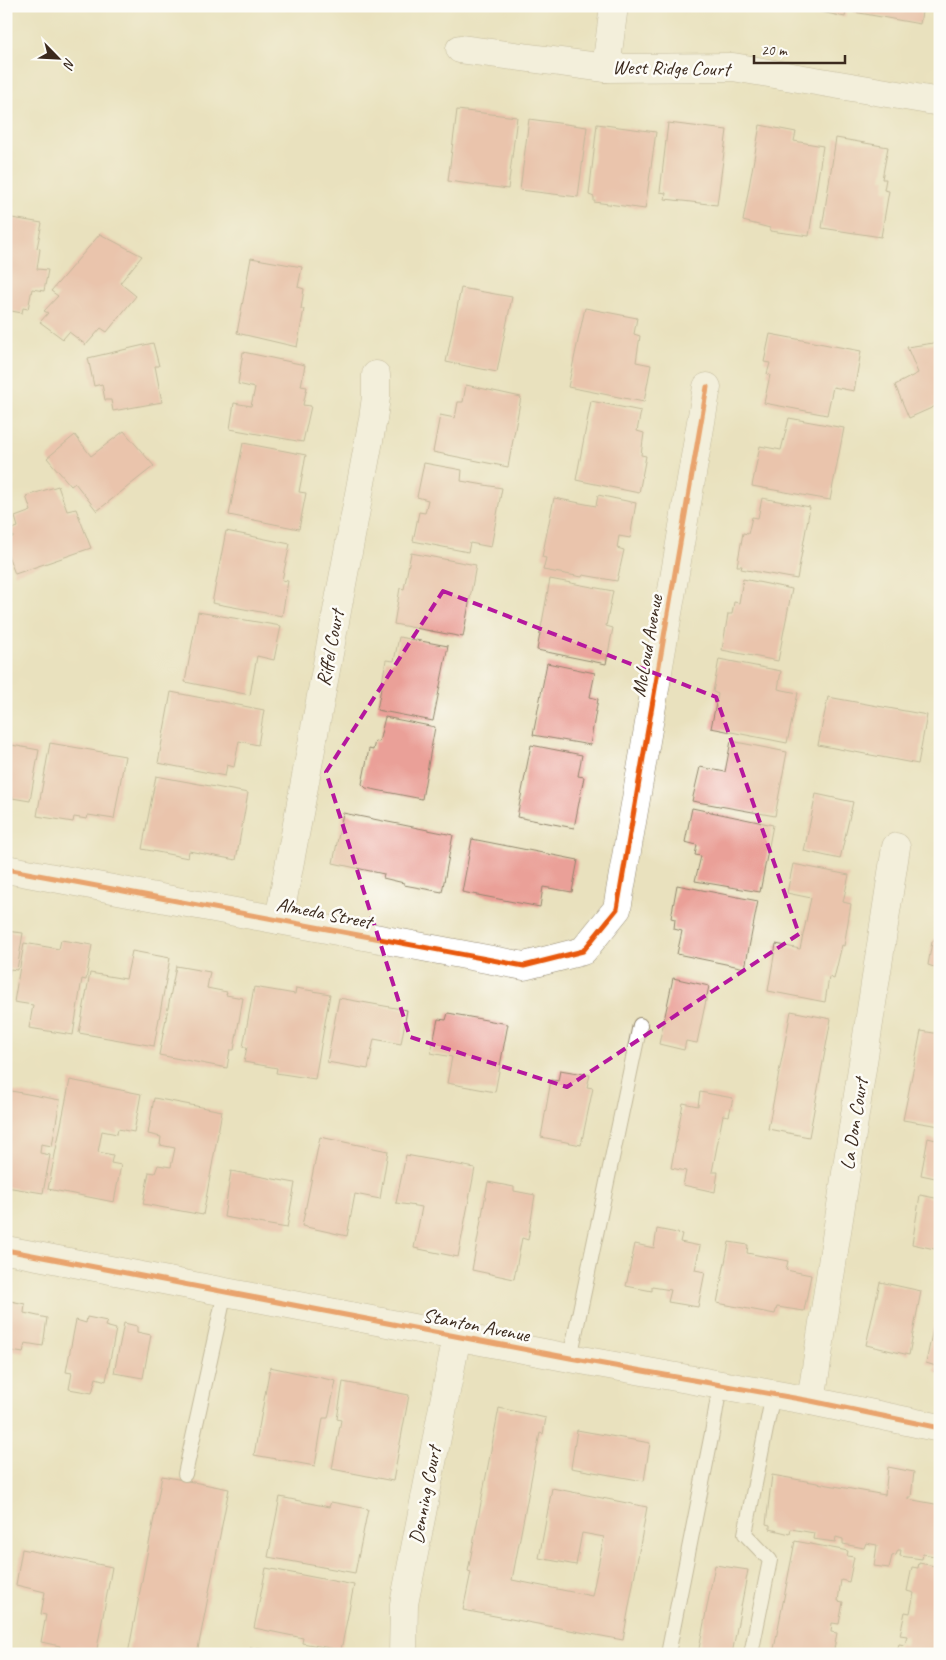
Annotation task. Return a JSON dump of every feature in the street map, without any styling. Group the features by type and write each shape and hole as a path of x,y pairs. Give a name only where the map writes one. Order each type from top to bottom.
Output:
{"street":[{"path":"606,68 614,6"},
{"name":"West Ridge Court","path":"460,49 606,68 733,67 940,102"},
{"name":"Riffel Court","path":"279,920 373,419 376,375"},
{"name":"McLoud Avenue","path":"617,909 707,387"},
{"name":"La Don Court","path":"811,1401 896,847"},
{"name":"Almeda Street","path":"6,869 524,966 583,951 617,909"},
{"name":"Stanton Avenue","path":"6,1250 570,1358 811,1401 940,1428"},
{"name":"Denning Court","path":"403,1654 404,1604 457,1336"}],"lane":[{"path":"570,1358 640,1025"},
{"path":"185,1474 225,1292"},
{"path":"668,1654 720,1385"},
{"path":"751,1654 770,1560 746,1534 773,1394"}],"highlighted area":[{"path":"443,591 716,697 799,934 567,1087 410,1037 326,772"}],"building":[{"path":"793,6 847,6 845,17"},
{"path":"855,6 923,6 920,24 854,12"},
{"path":"457,110 517,117 508,189 448,181"},
{"path":"529,119 587,127 578,197 520,190"},
{"path":"668,123 727,130 717,205 665,199 666,193 660,192"},
{"path":"597,124 656,132 645,209 594,202 594,197 589,195"},
{"path":"760,125 796,132 794,141 823,146 809,236 770,231 770,228 743,221"},
{"path":"836,138 888,147 882,179 886,179 884,190 889,191 881,237 822,228"},
{"path":"6,217 42,223 37,248 40,249 37,269 48,270 44,291 32,289 28,309 23,308 22,313 6,310"},
{"path":"100,234 142,256 120,283 136,296 107,332 101,328 86,345 69,332 63,339 40,322 48,313 44,311 58,296 51,291"},
{"path":"251,258 302,267 298,287 304,289 301,309 304,309 297,347 237,333"},
{"path":"461,288 512,297 497,372 446,362"},
{"path":"585,308 637,318 634,334 640,336 636,362 651,365 644,402 568,387"},
{"path":"770,334 861,351 854,391 833,387 827,415 764,403 770,375 767,374 770,363 764,362"},
{"path":"940,342 940,413 936,406 909,418 895,385 918,373 907,347"},
{"path":"153,343 159,366 155,366 162,402 113,411 111,400 105,400 102,384 94,386 88,358"},
{"path":"243,352 305,365 301,386 307,387 303,405 311,406 303,442 230,429 234,403 251,406 255,388 238,384"},
{"path":"466,385 521,397 508,467 433,452 440,415 455,418 458,402 463,402"},
{"path":"591,401 641,411 637,431 644,433 641,455 646,456 639,493 576,480"},
{"path":"789,418 844,428 830,500 752,486 760,446 781,450"},
{"path":"124,431 154,466 97,511 75,483 71,486 47,458 75,435 91,456"},
{"path":"243,443 306,455 299,492 306,493 299,529 229,515"},
{"path":"424,463 462,470 461,481 502,488 491,547 470,543 468,552 413,541 419,512 425,513 428,500 417,497"},
{"path":"58,486 67,511 76,509 91,548 15,574 6,550 6,539 13,537 10,530 18,527 15,517 31,511 26,496"},
{"path":"598,495 636,503 630,538 619,536 617,548 624,550 617,581 543,570 546,558 542,557 554,498 596,506"},
{"path":"762,498 810,507 797,579 741,569 742,566 737,566 743,533 748,534 752,517 758,518"},
{"path":"226,531 290,544 282,580 288,581 282,616 212,603"},
{"path":"411,553 476,565 463,637 394,624 400,588 404,589"},
{"path":"550,579 613,591 606,626 613,628 606,664 537,650"},
{"path":"743,579 792,589 778,661 722,650 728,614 732,614 734,602 739,603"},
{"path":"198,612 281,626 274,660 257,656 250,695 185,682"},
{"path":"399,637 448,646 433,721 377,710 386,660 394,661"},
{"path":"719,659 781,671 778,689 798,693 787,743 711,728 718,694 713,692"},
{"path":"547,663 595,673 590,697 598,699 590,745 533,735"},
{"path":"171,692 264,710 258,745 239,741 234,767 227,765 225,776 158,763"},
{"path":"828,697 927,715 918,764 818,745"},
{"path":"385,717 435,727 422,799 366,788 362,784 369,749 373,750 375,741 379,742"},
{"path":"731,741 787,752 775,816 692,801 700,767 725,772"},
{"path":"50,743 125,756 114,819 88,815 87,819 74,817 73,822 37,816"},
{"path":"6,744 39,750 30,801 6,797"},
{"path":"531,745 582,755 578,776 584,777 574,828 517,817"},
{"path":"156,776 248,793 236,860 189,851 188,858 142,849"},
{"path":"816,794 853,802 840,859 804,851"},
{"path":"692,808 773,825 760,892 695,881 701,856 695,855 697,845 685,842"},
{"path":"343,813 453,835 442,892 404,885 404,883 383,878 384,874 333,863"},
{"path":"472,839 578,860 572,892 543,887 540,907 462,892"},
{"path":"793,864 849,875 843,902 851,904 844,946 842,945 834,979 829,977 825,1002 768,991 776,944 800,949 811,898 787,893"},
{"path":"677,885 758,901 745,968 677,954 682,931 674,929 675,919 671,918"},
{"path":"939,930 940,969 928,965 932,942 938,935"},
{"path":"6,931 23,933 17,970 10,969 7,987"},
{"path":"61,940 92,945 86,980 82,979 73,1035 29,1028 33,1005 14,1002 24,943 59,949"},
{"path":"132,951 170,958 154,1046 79,1033 90,973 126,979"},
{"path":"176,966 210,972 207,988 227,992 226,995 243,998 234,1050 230,1050 227,1068 159,1055"},
{"path":"673,978 709,986 697,1043 686,1041 684,1050 659,1044"},
{"path":"254,987 295,994 296,988 330,994 315,1079 276,1073 277,1068 244,1062 247,1047 243,1047"},
{"path":"339,998 407,1010 401,1044 374,1039 368,1069 327,1062"},
{"path":"791,1011 831,1019 809,1137 768,1129"},
{"path":"448,1013 508,1024 495,1092 447,1083 452,1057 431,1053 438,1019 446,1020"},
{"path":"921,1031 940,1034 940,1126 903,1120"},
{"path":"560,1070 590,1075 587,1087 593,1088 581,1145 541,1137 551,1080 558,1081"},
{"path":"70,1080 141,1094 134,1132 118,1129 117,1134 102,1131 98,1152 113,1155 111,1163 121,1165 114,1202 48,1189"},
{"path":"6,1090 60,1100 52,1146 41,1144 40,1153 50,1155 43,1193 6,1187"},
{"path":"700,1092 733,1098 729,1116 723,1115 712,1172 718,1172 715,1192 683,1185 686,1171 671,1168 683,1103 698,1106"},
{"path":"154,1098 222,1111 203,1215 143,1204 149,1172 155,1173 158,1165 171,1167 175,1148 160,1145 161,1137 148,1134"},
{"path":"320,1137 388,1151 380,1199 355,1194 347,1236 302,1226"},
{"path":"928,1138 940,1141 940,1179 921,1175"},
{"path":"406,1155 475,1168 458,1257 414,1248 422,1207 396,1203"},
{"path":"231,1171 295,1183 287,1228 224,1217"},
{"path":"488,1182 514,1187 514,1191 535,1195 528,1240 522,1238 514,1279 472,1270"},
{"path":"920,1195 940,1199 939,1250 912,1244"},
{"path":"657,1229 682,1234 680,1242 700,1246 695,1270 705,1272 698,1307 668,1302 671,1290 652,1287 652,1291 626,1286 635,1244 654,1248"},
{"path":"729,1242 748,1245 747,1253 788,1261 786,1270 811,1275 804,1311 777,1307 775,1314 717,1303"},
{"path":"880,1282 921,1291 909,1355 866,1345"},
{"path":"6,1300 25,1304 24,1313 47,1318 43,1346 25,1343 23,1353 6,1350"},
{"path":"936,1314 940,1315 940,1374 934,1372 936,1366 926,1363"},
{"path":"87,1317 107,1321 105,1326 116,1329 106,1381 96,1378 92,1393 69,1389 72,1373 66,1372 76,1320 86,1323"},
{"path":"124,1323 137,1326 137,1332 151,1335 143,1378 114,1373"},
{"path":"270,1367 336,1381 328,1418 323,1418 315,1466 254,1455"},
{"path":"343,1382 409,1395 393,1481 332,1469 341,1420 337,1419"},
{"path":"499,1408 546,1418 543,1434 540,1433 512,1580 592,1596 604,1537 582,1533 576,1565 539,1558 552,1488 647,1507 623,1640 463,1610 471,1572 468,1571"},
{"path":"577,1430 650,1443 644,1481 571,1468"},
{"path":"888,1467 914,1472 911,1497 908,1497 908,1499 940,1505 940,1557 923,1554 922,1559 900,1556 901,1550 898,1550 896,1555 892,1556 889,1568 874,1566 877,1545 866,1543 864,1548 843,1544 843,1539 836,1537 835,1542 813,1539 814,1533 791,1529 790,1534 770,1529 770,1525 766,1524 772,1475 885,1495"},
{"path":"162,1476 229,1489 197,1654 128,1654"},
{"path":"280,1497 329,1507 331,1502 368,1509 355,1573 268,1557"},
{"path":"795,1541 848,1551 847,1556 854,1557 849,1582 841,1580 838,1601 843,1602 839,1624 832,1623 831,1632 837,1633 833,1654 773,1654"},
{"path":"22,1549 112,1567 96,1654 58,1654 60,1646 41,1642 46,1615 41,1614 45,1592 16,1585"},
{"path":"919,1563 940,1567 940,1654 896,1654 899,1644 905,1645 907,1636 900,1635 905,1612 910,1613 914,1593 907,1591 912,1567 918,1568"},
{"path":"715,1565 748,1570 732,1654 698,1654"},
{"path":"266,1568 354,1585 341,1650 302,1643 303,1638 254,1628"},
{"path":"251,1647 282,1653 282,1654 250,1654"}],"cycle path":[{"path":"6,869 524,966 583,951 617,909 707,387"},
{"path":"6,1250 570,1358 811,1401 940,1428"}]}
